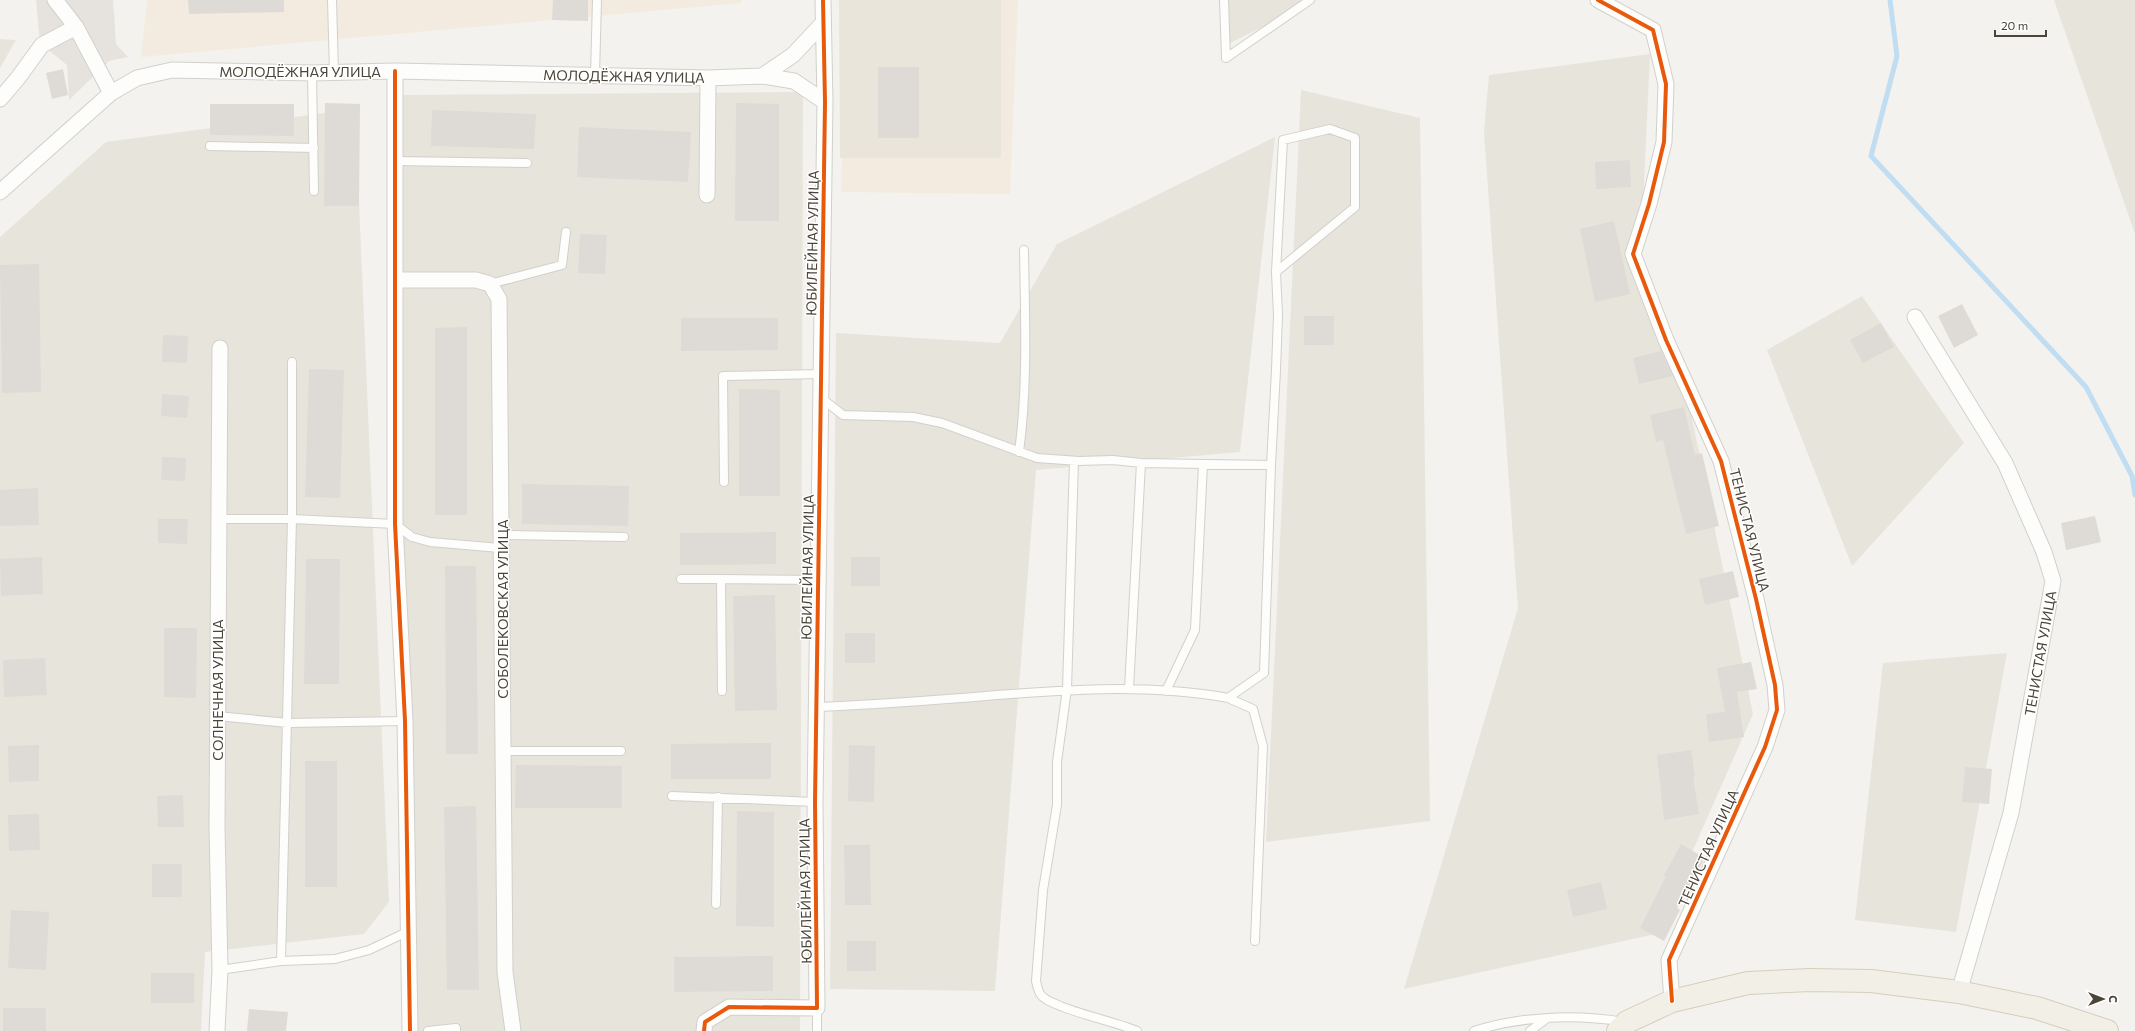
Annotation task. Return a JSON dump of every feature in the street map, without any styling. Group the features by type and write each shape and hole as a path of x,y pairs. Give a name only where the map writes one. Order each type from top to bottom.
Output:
{"main road":[{"path":"1622,1027 1672,1001 1748,983 1810,980 1871,981 1959,992 2037,1008 2103,1030"}],"street":[{"path":"54,0 76,27 111,93"},
{"name":"ЮБИЛЕЙНАЯ УЛИЦА","path":"817,1008 815,802 825,102 823,0"},
{"name":"ТЕНИСТАЯ УЛИЦА","path":"1598,0 1653,30 1666,84 1664,142 1649,204 1632,254 1666,340 1721,462 1756,599 1775,685 1777,710 1765,747 1669,960 1672,1001"},
{"path":"762,76 793,55 823,23"},
{"path":"0,99 18,78 42,45 76,27"},
{"name":"МОЛОДЁЖНАЯ УЛИЦА","path":"0,192 111,93 137,78 172,70 312,73 395,71 708,78 762,76 794,81 825,102"},
{"path":"395,71 395,524 405,721 407,932 410,1031"},
{"path":"707,195 708,78"},
{"path":"395,280 476,280 490,284"},
{"name":"СОБОЛЕКОВСКАЯ УЛИЦА","path":"490,284 499,299 505,972 513,1031"},
{"name":"ТЕНИСТАЯ УЛИЦА","path":"1914,316 2005,463 2044,552 2052,581 2012,813 1959,992"},
{"name":"СОЛНЕЧНАЯ УЛИЦА","path":"217,1031 220,970 217,827 217,716 220,348"},
{"path":"704,1031 705,1022 729,1007 817,1008"}],"lane":[{"path":"332,0 334,72"},
{"path":"595,75 597,0"},
{"path":"1224,0 1226,58 1310,0"},
{"path":"312,73 314,191"},
{"path":"1228,698 1264,673 1271,464 1277,362 1276,272 1283,140 1330,129 1355,138 1355,207 1276,272"},
{"path":"210,146 314,148"},
{"path":"395,161 527,163"},
{"path":"490,284 562,265 566,232"},
{"path":"1019,452 1022,430 1026,348 1024,250"},
{"path":"281,961 292,519 292,362"},
{"path":"724,482 723,376 821,374"},
{"path":"820,398 843,415 913,417 942,423 1037,458 1074,461 1113,460 1141,463 1271,464"},
{"path":"1074,461 1067,689 1057,762 1056,805 1043,890 1036,981 1040,995 1054,1005 1120,1024 1137,1031"},
{"path":"1129,689 1141,463"},
{"path":"1166,691 1195,630 1203,464"},
{"path":"218,519 292,519 395,524 412,537 430,542 500,542 624,536"},
{"path":"681,579 818,580"},
{"path":"721,579 722,691"},
{"path":"816,707 893,704 1067,689 1129,689 1195,692 1228,698 1253,709 1263,746 1255,941"},
{"path":"217,716 288,723 405,721"},
{"path":"503,751 621,751"},
{"path":"672,796 815,802"},
{"path":"716,904 718,797"},
{"path":"220,970 250,967 281,961 335,959 368,950 407,932"},
{"path":"817,1008 817,1031"},
{"path":"1474,1031 1516,1020 1546,1019 1609,1020 1622,1027"},
{"path":"1530,1031 1546,1019"},
{"path":"428,1031 456,1028 456,1031"}],"shaded area":[{"path":"36,0 113,0 116,44 128,57 109,61 69,100 67,65 40,43"},
{"path":"147,0 741,0 741,3 141,57"},
{"path":"839,0 1001,0 1001,158 840,158"},
{"path":"846,0 1018,0 1010,194 841,192"},
{"path":"1223,0 1310,0 1311,3 1226,45"},
{"path":"2054,0 2135,0 2135,234"},
{"path":"0,39 16,40 0,68"},
{"path":"1650,54 1639,293 1689,404 1753,714 1656,934 1404,989 1518,608 1484,132 1489,75"},
{"path":"1301,90 1420,118 1430,821 1266,842"},
{"path":"803,92 800,1031 408,1031 395,95"},
{"path":"355,109 389,902 364,934 205,952 201,1031 0,1031 0,237 106,142"},
{"path":"1275,137 1240,452 1036,470 995,991 830,989 836,333 1000,343 1057,244"},
{"path":"1862,296 1964,443 1852,566 1767,350"},
{"path":"2007,653 1956,932 1855,920 1883,663"}],"building":[{"path":"188,0 284,0 284,12 189,14"},
{"path":"553,0 588,0 588,21 552,20"},
{"path":"878,67 919,67 919,138 878,138"},
{"path":"63,69 68,95 52,99 46,73"},
{"path":"325,103 360,104 359,206 324,206"},
{"path":"736,103 779,104 779,221 735,221"},
{"path":"210,104 294,104 294,136 210,135"},
{"path":"432,110 536,114 534,149 431,146"},
{"path":"579,127 691,132 688,182 577,177"},
{"path":"1630,160 1631,187 1596,189 1595,162"},
{"path":"1614,221 1630,294 1595,302 1580,229"},
{"path":"580,234 607,235 605,274 578,273"},
{"path":"39,264 41,392 2,393 0,265"},
{"path":"1962,304 1978,335 1954,348 1938,316"},
{"path":"1304,316 1334,316 1334,345 1304,345"},
{"path":"681,318 778,318 778,350 681,351"},
{"path":"1881,323 1894,347 1863,363 1850,340"},
{"path":"467,327 467,515 435,515 435,328"},
{"path":"163,335 188,336 187,363 162,362"},
{"path":"1661,351 1673,376 1639,384 1633,358"},
{"path":"309,369 344,370 340,498 305,497"},
{"path":"739,389 780,390 780,496 739,496"},
{"path":"162,394 189,396 187,418 161,416"},
{"path":"1684,407 1695,455 1702,453 1719,526 1686,534 1663,440 1656,442 1650,415"},
{"path":"162,457 186,458 185,481 161,480"},
{"path":"522,484 629,486 628,526 522,524"},
{"path":"38,488 39,525 0,526 0,490"},
{"path":"2095,516 2101,542 2066,550 2061,523"},
{"path":"158,519 188,519 187,544 158,543"},
{"path":"776,532 776,564 680,565 680,533"},
{"path":"42,557 43,594 1,596 0,559"},
{"path":"851,557 880,557 880,586 851,586"},
{"path":"306,559 340,559 339,684 304,684"},
{"path":"445,566 476,566 478,754 446,754"},
{"path":"1733,571 1739,597 1705,605 1699,579"},
{"path":"775,595 777,710 735,711 733,596"},
{"path":"164,628 197,628 196,698 164,697"},
{"path":"845,633 875,633 875,663 845,663"},
{"path":"45,658 47,695 4,697 3,660"},
{"path":"1751,662 1757,689 1737,692 1744,737 1709,742 1706,714 1725,712 1717,668"},
{"path":"771,743 771,779 671,779 671,744"},
{"path":"39,745 39,781 9,782 8,746"},
{"path":"849,745 875,746 874,802 848,801"},
{"path":"1691,750 1695,777 1693,777 1699,814 1664,820 1657,755"},
{"path":"305,761 337,761 337,887 305,887"},
{"path":"516,765 622,766 622,808 515,808"},
{"path":"1965,767 1992,769 1989,804 1962,802"},
{"path":"183,795 184,827 158,827 157,796"},
{"path":"476,806 479,990 447,990 444,807"},
{"path":"737,811 774,812 774,927 736,926"},
{"path":"39,814 40,850 9,851 8,815"},
{"path":"1681,844 1705,858 1677,908 1680,910 1664,941 1640,928 1666,876 1664,875"},
{"path":"844,845 870,845 871,905 845,905"},
{"path":"152,864 182,864 182,897 152,897"},
{"path":"1601,882 1607,909 1573,917 1567,890"},
{"path":"11,910 49,912 46,970 8,968"},
{"path":"847,941 876,941 876,971 847,971"},
{"path":"773,956 773,991 674,992 674,957"},
{"path":"151,973 194,973 194,1003 151,1003"},
{"path":"3,1008 46,1008 46,1031 3,1031"},
{"path":"249,1009 288,1012 286,1031 247,1031"}],"waterway":[{"path":"1890,0 1897,56 1871,156 2086,387 2132,476 2135,495"}],"cycle path":[{"path":"704,1031 705,1022 729,1007 817,1008 815,802 825,102 823,0"},
{"path":"1598,0 1653,30 1666,84 1664,142 1649,204 1633,254 1666,340 1721,461 1756,599 1775,685 1777,710 1765,747 1669,960 1672,1001"},
{"path":"395,71 395,524 405,721 410,1031"}]}
